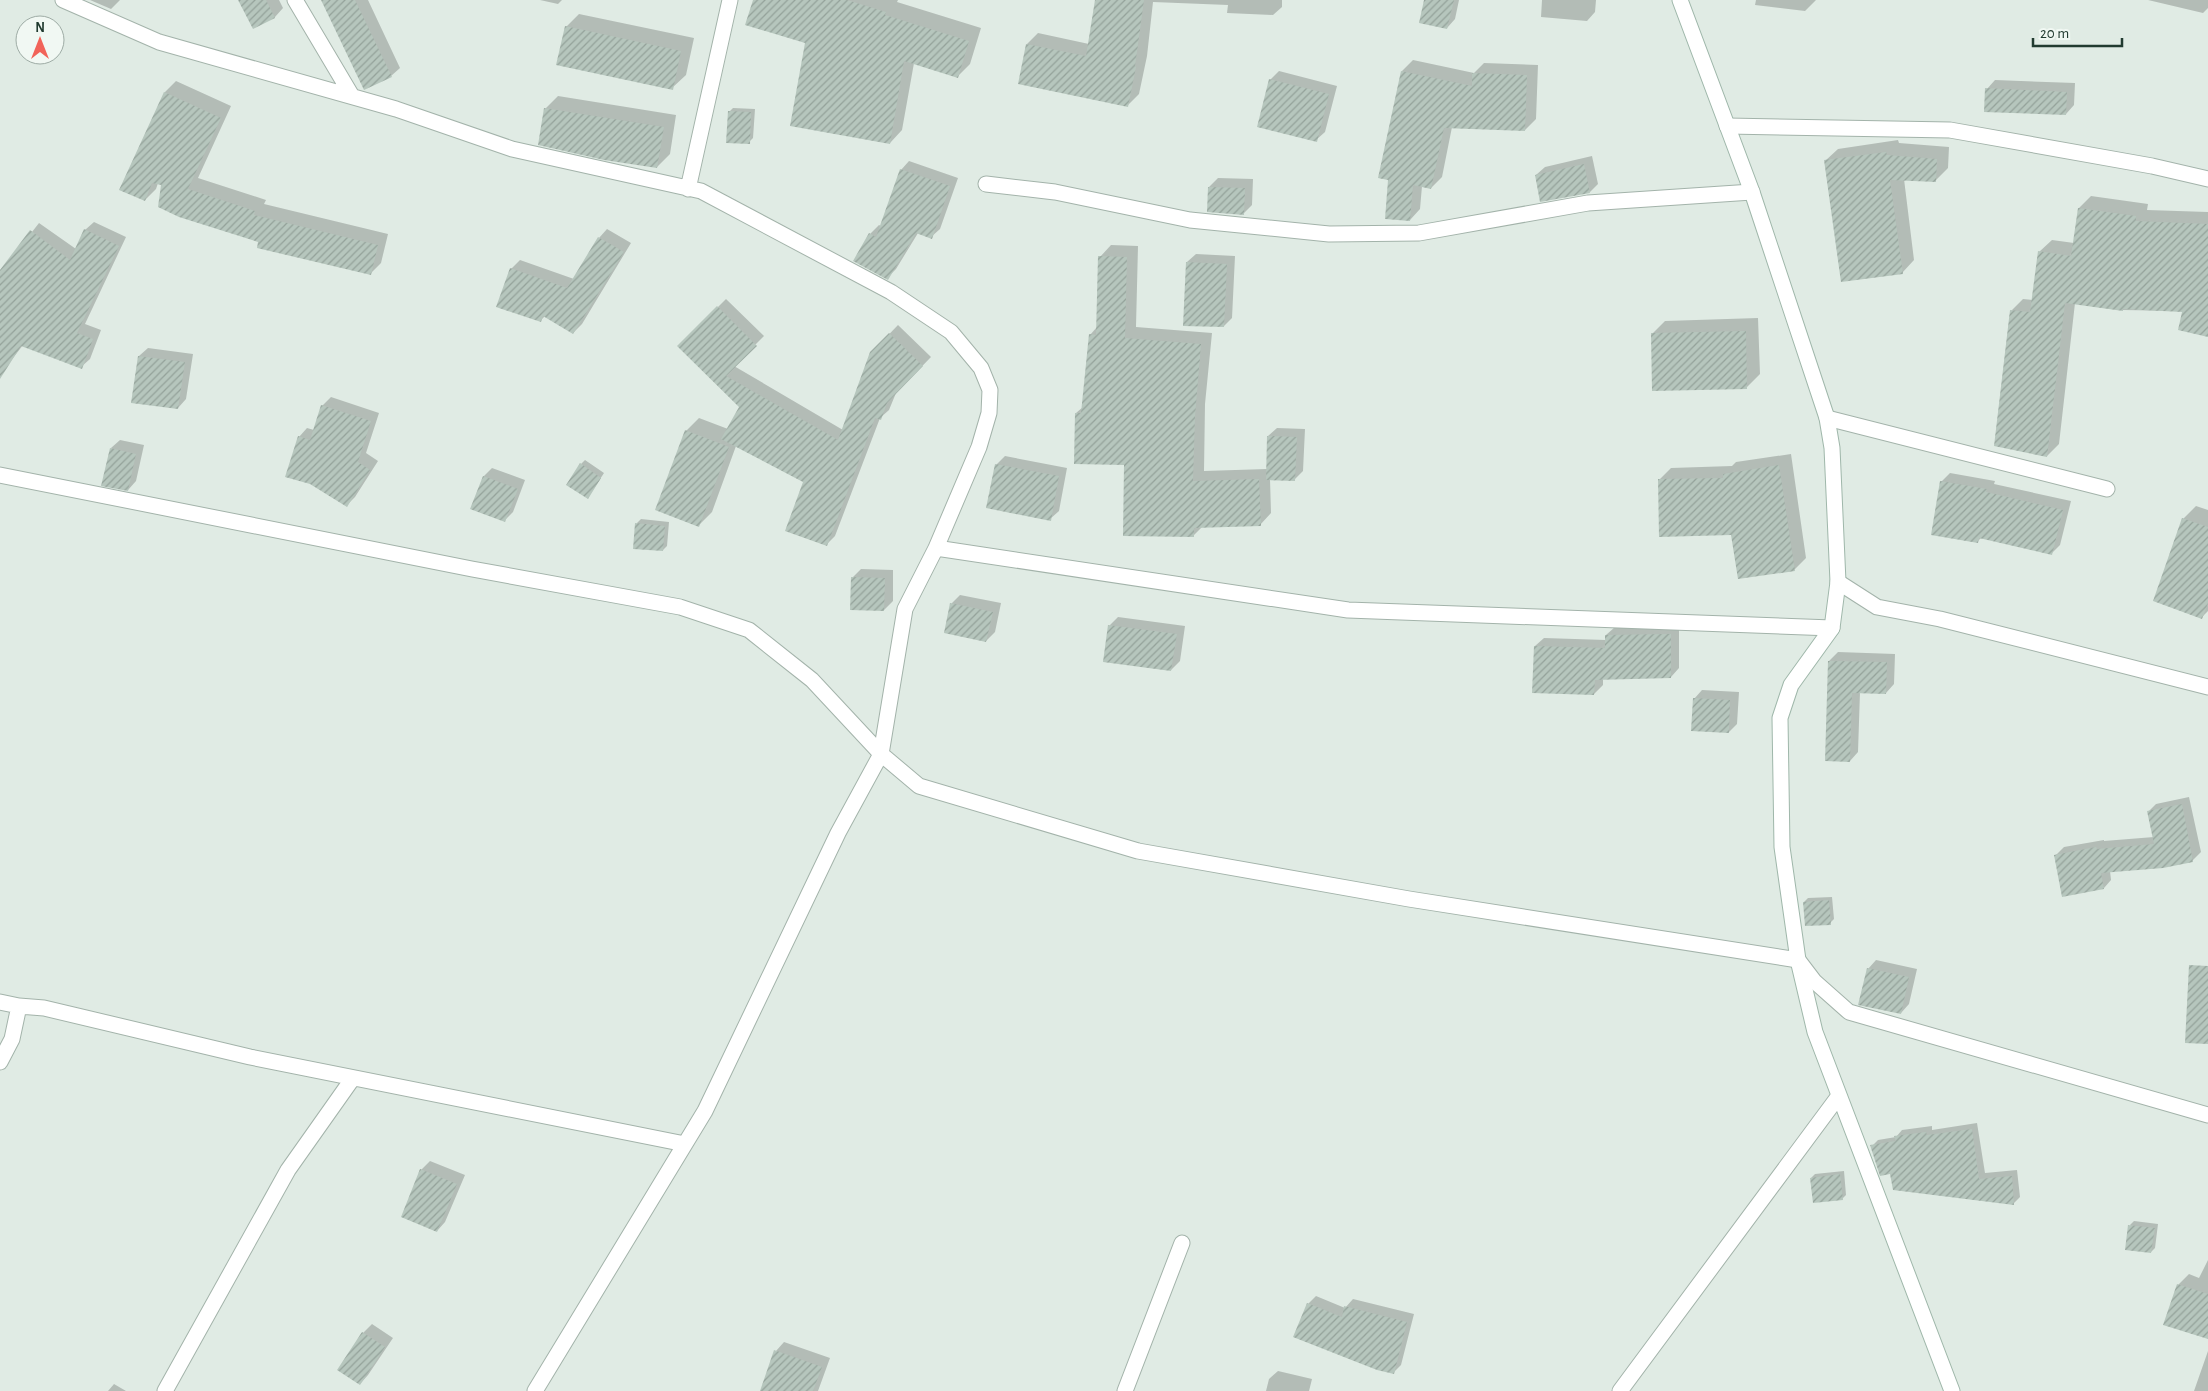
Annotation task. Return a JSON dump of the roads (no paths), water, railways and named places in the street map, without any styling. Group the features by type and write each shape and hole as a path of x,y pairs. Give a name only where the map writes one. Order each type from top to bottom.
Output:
{"street":[{"path":"63,0 159,42 352,96 512,149 701,190 891,292 951,332 981,368 990,390 989,413 979,447 936,548 905,609 881,754 838,834 705,1111 535,1391"},
{"path":"295,0 352,96"},
{"path":"688,188 730,0"},
{"path":"1680,0 1752,192 1827,418 1832,448 1838,582 1832,628 1791,685 1780,718 1782,847 1798,960 1815,1032 1952,1391"},
{"path":"1727,126 1950,130 2152,166 2208,179"},
{"path":"986,184 1055,192 1190,220 1329,234 1419,233 1588,203 1752,192"},
{"path":"1827,418 2107,489"},
{"path":"0,475 472,569 680,607 749,630 812,680 881,754 919,786 1138,851 1410,899 1798,960 1814,981 1849,1012 2208,1115"},
{"path":"936,548 1348,610 1832,628"},
{"path":"1838,582 1877,607 1940,619 2208,687"},
{"path":"0,1002 44,1008 250,1057 685,1144"},
{"path":"0,1062 12,1039 19,1006"},
{"path":"166,1391 288,1170 353,1078"},
{"path":"1620,1391 1838,1096"},
{"path":"1125,1391 1182,1243"}]}
